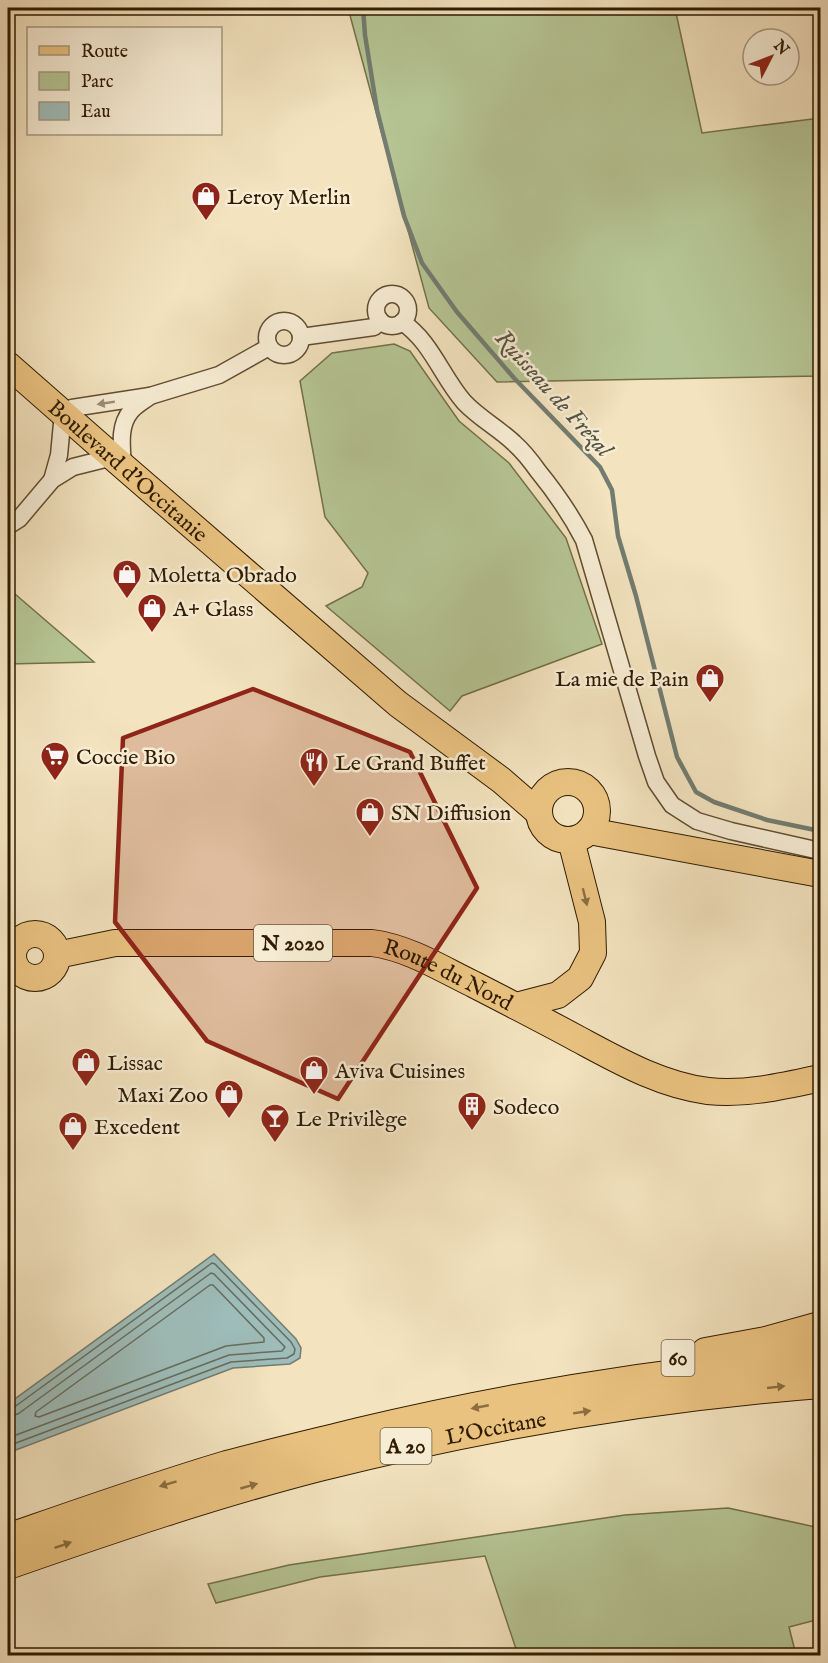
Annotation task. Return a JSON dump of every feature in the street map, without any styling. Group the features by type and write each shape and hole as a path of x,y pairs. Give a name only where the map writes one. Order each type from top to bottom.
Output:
{"highway":[{"name":"60","path":"537,1396 663,1361 766,1342 820,1327"},
{"name":"L'Occitane","path":"8,1539 148,1490 229,1466 423,1418 601,1385 716,1370 820,1377"},
{"name":"L'Occitane","path":"8,1564 158,1512 319,1466 434,1440 608,1408 820,1377"}],"main road":[{"name":"Boulevard d'Occitanie","path":"8,365 398,704 501,780 543,801"},
{"name":"Boulevard d'Occitanie","path":"586,827 595,801 591,792 574,782 555,784 543,801 542,826 556,838 586,827 641,841 820,874"},
{"path":"516,1006 558,995 580,978 593,952 586,827"},
{"path":"33,933 52,941 57,955 50,972 41,977 31,978 19,971 11,951 20,939 33,933"},
{"name":"Route du Nord","path":"57,955 130,943 387,945 410,952 638,1071 679,1084 708,1090 741,1091 775,1088 820,1078"}],"street":[{"path":"391,294 403,298 408,310 402,322 391,326 380,320 377,315 377,304 380,299 391,294"},
{"path":"301,337 374,327 380,320"},
{"path":"283,321 295,325 301,337 297,349 286,355 273,352 266,341 270,327 283,321"},
{"path":"402,322 410,327 427,347 462,400 476,414 516,444 572,516 584,540 656,782 672,805 697,821 820,851"},
{"path":"52,480 59,455 63,413 72,408 150,396 219,375 269,347"},
{"path":"8,526 19,519 52,480 73,467 118,462 124,422 131,411 150,396"}],"highlighted area":[{"path":"253,689 410,752 477,888 338,1099 207,1041 115,922 123,738"}],"green space":[{"path":"348,8 675,8 702,133 820,118 820,376 497,382 429,308"},
{"path":"394,344 410,351 459,421 509,463 566,538 602,644 462,696 450,711 326,606 362,587 368,573 325,517 300,381 332,353"},
{"path":"8,588 94,662 8,664"},
{"path":"728,1508 820,1528 820,1619 789,1627 796,1655 518,1655 485,1556 320,1577 216,1603 208,1584 289,1565 625,1515"}],"water":[{"path":"214,1254 296,1339 301,1348 300,1358 290,1364 233,1368 8,1453 8,1404"}],"waterway":[{"name":"Ruisseau de Frézal","path":"363,8 377,110 404,216 422,263 457,312 514,378 600,467 612,490 618,536 636,596 677,757 696,792 714,802 767,820 820,831"}],"place":[{"name":"Leroy Merlin","path":"206,222"},
{"name":"Moletta Obrado","path":"127,600"},
{"name":"A+ Glass","path":"152,634"},
{"name":"La mie de Pain","path":"710,704"},
{"name":"Coccie Bio","path":"55,782"},
{"name":"Le Grand Buffet","path":"314,788"},
{"name":"SN Diffusion","path":"370,838"},
{"name":"Lissac","path":"86,1088"},
{"name":"Aviva Cuisines","path":"314,1096"},
{"name":"Maxi Zoo","path":"229,1120"},
{"name":"Sodeco","path":"472,1132"},
{"name":"Le Privilège","path":"275,1144"},
{"name":"Excedent","path":"73,1152"}]}
